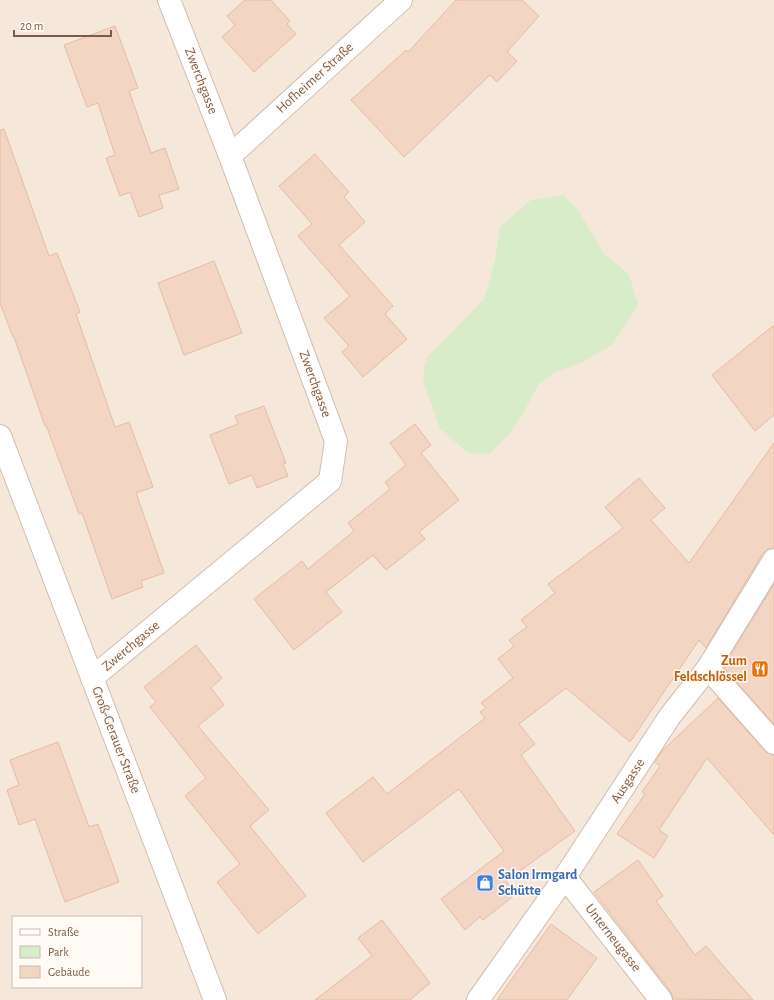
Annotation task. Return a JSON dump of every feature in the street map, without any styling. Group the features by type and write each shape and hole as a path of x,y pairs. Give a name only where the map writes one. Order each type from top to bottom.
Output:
{"street":[{"name":"Zwerchgasse","path":"92,678 330,481 336,441 230,156 169,0"},
{"name":"Hofheimer Straße","path":"230,156 400,0"},
{"name":"Groß-Gerauer Straße","path":"0,436 215,1000"},
{"name":"Ausgasse","path":"478,1000 565,877 670,716 708,668 774,560"},
{"path":"708,668 774,743"},
{"name":"Unterneugasse","path":"565,877 661,1000"}],"shaded area":[{"path":"0,0 774,0 774,1000 0,1000"}],"green space":[{"path":"563,195 578,210 604,254 629,274 638,305 612,345 581,363 554,373 538,385 523,414 508,435 489,454 468,453 440,429 423,381 424,367 427,357 484,299 495,260 500,227 531,200"}],"building":[{"path":"245,0 271,0 290,21 287,24 296,34 254,72 222,37 235,25 227,16"},
{"path":"456,0 522,0 539,16 507,52 517,61 497,82 490,75 404,157 351,100 406,50 408,52"},
{"path":"115,26 138,88 129,91 151,153 165,148 179,189 159,195 163,208 139,217 130,192 120,196 106,158 115,155 98,103 87,107 64,45"},
{"path":"4,129 49,256 57,253 80,312 76,314 115,427 129,422 153,487 136,493 164,573 141,581 143,587 112,599 82,513 79,514 0,303 0,130"},
{"path":"315,154 349,192 344,197 365,222 339,245 393,306 385,314 407,339 363,377 342,352 349,346 324,318 350,296 298,236 312,224 279,186"},
{"path":"214,261 242,333 184,355 158,283"},
{"path":"774,325 774,415 755,431 712,375"},
{"path":"264,406 286,463 283,464 288,476 257,488 252,475 229,484 210,435 238,424 235,416"},
{"path":"415,424 431,445 421,453 459,500 419,532 425,539 386,570 373,555 326,592 342,612 294,650 254,599 302,561 308,569 354,531 348,523 390,489 385,482 406,465 390,443"},
{"path":"774,443 774,548 768,549 763,553 706,648 699,640 630,742 566,688 519,724 535,744 521,755 575,831 506,881 516,894 483,920 480,917 465,930 441,899 504,851 459,789 363,862 326,813 373,777 387,794 485,718 480,712 486,708 481,703 513,678 498,659 514,646 509,640 527,627 521,620 555,593 548,584 623,528 605,507 639,478 665,508 651,520 689,563"},
{"path":"774,584 774,724 723,667"},
{"path":"196,645 222,678 211,688 224,705 198,726 269,810 250,826 306,896 258,934 217,882 240,864 185,796 206,778 150,707 156,702 144,687"},
{"path":"718,698 765,751 774,755 774,835 707,758 659,830 668,836 654,858 617,834 645,794 642,792 660,766 655,762 663,750"},
{"path":"58,742 89,827 98,824 119,882 65,902 35,819 19,825 7,790 19,785 10,760"},
{"path":"638,860 663,896 656,901 695,955 706,946 753,1000 673,999 671,992 594,892"},
{"path":"382,920 430,983 410,1000 315,1000 372,956 358,938"},
{"path":"551,924 597,958 567,1000 497,1000"}],"place":[{"name":"Zum Feldschlössel","path":"760,669"},
{"name":"Salon Irmgard Schütte","path":"485,883"}]}
